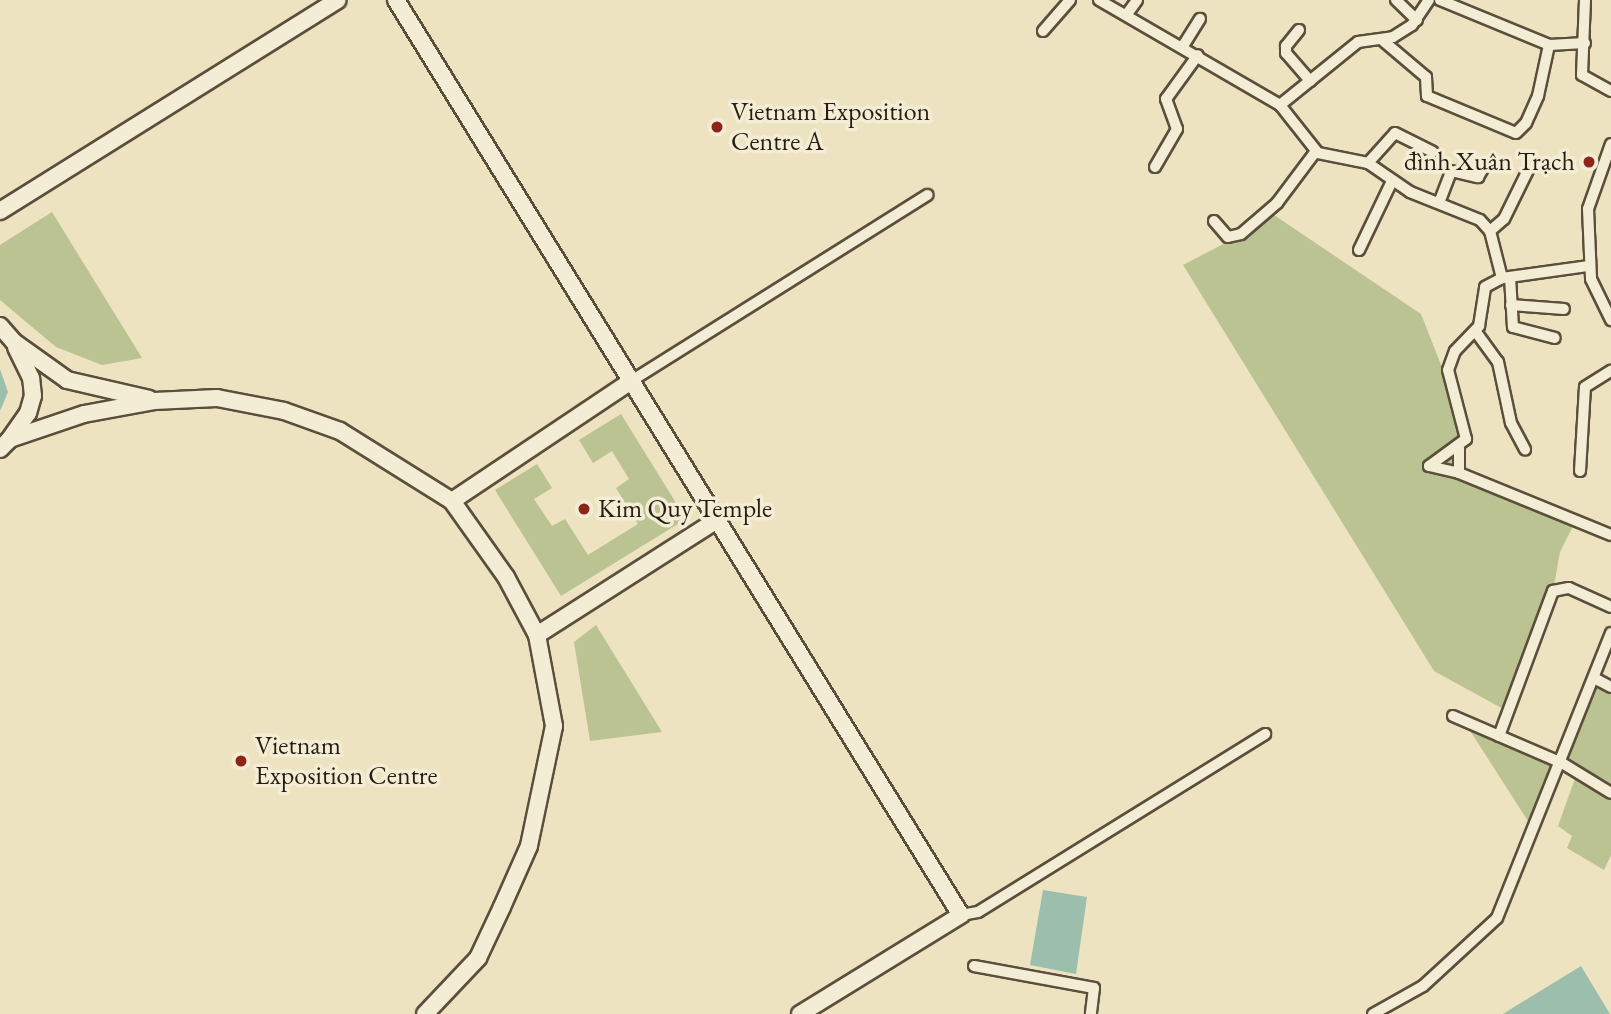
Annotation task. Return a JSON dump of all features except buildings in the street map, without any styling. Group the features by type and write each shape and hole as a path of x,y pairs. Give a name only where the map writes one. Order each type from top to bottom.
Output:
{"street":[{"path":"0,211 338,0"},
{"path":"396,0 961,915"},
{"path":"1043,31 1070,0"},
{"path":"1098,0 1183,46 1280,105 1316,151 1368,163 1392,181 1480,220 1490,231 1506,277 1513,327 1555,338"},
{"path":"1127,14 1137,0"},
{"path":"1396,0 1417,20"},
{"path":"1280,105 1358,42 1393,37 1417,20 1429,0"},
{"path":"1440,0 1549,45 1585,43"},
{"path":"1586,0 1582,75 1611,91"},
{"path":"1183,46 1200,19"},
{"path":"1299,30 1286,47 1286,53 1310,81"},
{"path":"1381,38 1426,77 1427,96 1516,133 1526,123 1538,96 1549,45"},
{"path":"1155,167 1177,134 1178,121 1166,99 1198,55"},
{"path":"1368,163 1395,133 1433,152"},
{"path":"1611,144 1588,209 1589,266 1595,294 1611,320"},
{"path":"1214,221 1228,237 1241,234 1277,203 1316,151"},
{"path":"1490,231 1504,219 1532,162"},
{"path":"1439,204 1451,170 1478,177 1485,165"},
{"path":"1359,250 1392,181"},
{"path":"452,501 631,381 928,195"},
{"path":"1459,473 1459,448 1467,431 1448,370 1455,351 1476,332 1483,289 1506,277 1589,266"},
{"path":"1511,305 1564,309"},
{"path":"0,326 31,378 33,396 28,414 3,443"},
{"path":"1476,332 1497,362 1511,423 1525,449"},
{"path":"7,341 67,380 154,401"},
{"path":"1580,471 1585,387 1611,371"},
{"path":"3,443 84,414 154,401 217,398 285,411 340,431 452,501 506,577 537,635 554,726 529,846 478,958 425,1014"},
{"path":"1459,448 1429,466 1459,473 1611,535"},
{"path":"537,635 717,520"},
{"path":"1499,736 1553,592 1569,588 1611,607"},
{"path":"1373,1014 1423,986 1497,918 1562,763 1611,633"},
{"path":"1594,678 1611,687"},
{"path":"1453,716 1562,763 1611,793"},
{"path":"800,1014 961,915 978,912 1265,734"},
{"path":"974,966 1094,988 1091,1014"}],"shaded area":[{"path":"1268,211 1421,314 1467,431 1459,448 1458,473 1576,520 1560,552 1553,591 1507,711 1434,671 1183,265 1233,239"},
{"path":"52,212 142,358 102,365 56,347 0,300 0,245"},
{"path":"0,369 8,392 0,411"},
{"path":"621,414 686,519 561,596 495,490 537,464 552,488 534,499 552,526 565,519 588,555 638,524 616,488 629,479 612,451 593,463 579,440"},
{"path":"596,625 662,732 590,741 574,642"},
{"path":"1594,678 1611,687 1611,855 1604,870 1567,848 1572,836 1558,826 1577,773 1562,763"},
{"path":"1467,726 1562,763 1535,832"},
{"path":"1043,890 1087,897 1076,974 1030,965"},
{"path":"1581,966 1610,1014 1503,1014 1514,1007"}],"place":[{"name":"Vietnam Exposition Centre A","path":"717,127"},
{"name":"đình Xuân Trạch","path":"1589,162"},
{"name":"Kim Quy Temple","path":"584,509"},
{"name":"Vietnam Exposition Centre","path":"241,761"}]}
